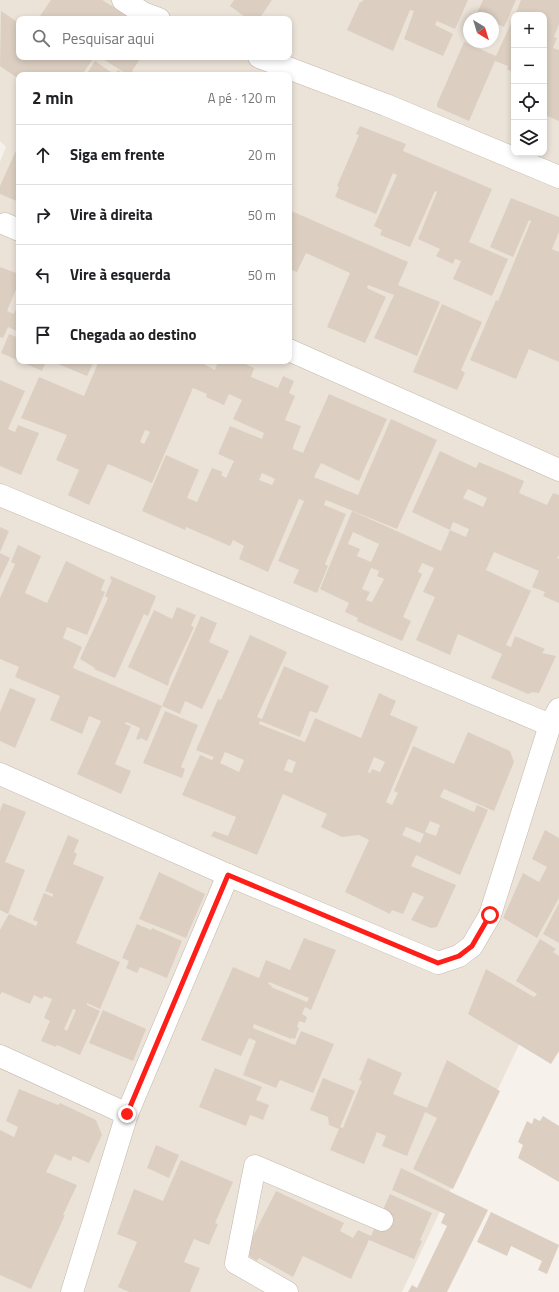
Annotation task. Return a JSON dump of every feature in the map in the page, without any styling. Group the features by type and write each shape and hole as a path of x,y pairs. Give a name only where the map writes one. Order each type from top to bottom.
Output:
{"street":[{"path":"123,0 143,13 151,16"},
{"path":"267,60 386,105 559,177"},
{"path":"292,351 559,470"},
{"path":"0,494 554,717 490,915 472,946 459,956 438,963 228,875 0,774"},
{"path":"72,1292 127,1114 228,875"},
{"path":"0,1056 127,1114"},
{"path":"287,1292 236,1263 255,1166 382,1220"}],"shaded area":[{"path":"0,0 559,0 559,960 402,1292 0,1292 0,162 6,147 0,141"}],"building":[{"path":"51,0 102,0 128,16 40,16"},
{"path":"234,0 272,0 261,16 244,16 230,6"},
{"path":"363,0 468,0 455,29 437,21 435,25 453,34 443,56 404,39 414,11 410,10 393,51 347,30 360,2"},
{"path":"483,0 516,0 504,27 499,25 499,12 477,12"},
{"path":"521,0 559,0 559,24 554,37 557,38 553,48 559,50 559,121 547,116 547,12 516,12"},
{"path":"1,11 16,21 16,60 92,60 84,72 16,72 16,77 0,66"},
{"path":"511,24 511,71 507,69 508,66 495,61 469,121 437,107 463,44 463,48 478,48 496,56"},
{"path":"105,60 139,60 132,71 133,72 123,72"},
{"path":"95,61 111,72 88,72"},
{"path":"360,126 406,144 403,151 492,189 469,242 508,259 492,296 453,279 461,261 455,259 453,264 436,256 440,249 418,239 437,192 435,191 410,247 380,235 382,230 374,226 397,175 393,173 376,214 335,197 339,187 337,186 359,135 356,134"},
{"path":"16,151 16,201 0,194 0,186"},
{"path":"511,198 559,217 559,232 552,249 559,252 559,362 529,349 516,379 470,360 496,300 498,301 531,221 529,220 513,257 490,247"},
{"path":"292,211 408,262 398,285 440,302 417,356 374,338 394,295 368,285 367,288 386,297 365,343 327,327 350,273 306,253 297,272 292,270"},
{"path":"0,267 16,273 16,289 7,311 14,314 16,309 16,331 8,327 3,338 0,337"},
{"path":"442,304 482,322 461,370 465,373 457,390 413,372"},
{"path":"9,334 16,337 16,360 1,353"},
{"path":"26,364 45,364 42,371"},
{"path":"58,364 93,364 87,376"},
{"path":"98,364 204,364 215,370 217,364 245,364 254,368 251,377 278,388 283,376 294,381 289,393 295,396 285,420 301,426 293,449 303,453 329,394 387,419 359,481 321,463 314,477 358,495 391,419 437,440 397,529 326,500 324,505 346,514 325,564 328,566 317,593 293,583 299,570 278,561 304,501 299,499 268,572 239,559 244,546 233,540 230,546 186,527 185,530 142,511 166,455 199,470 187,498 197,502 212,468 223,472 221,475 226,478 234,461 218,454 230,426 262,439 264,433 233,419 242,400 229,394 224,405 206,397 207,394 193,388 152,483 108,464 89,505 68,495 79,470 56,460 67,435 21,418 39,377 84,396","holes":["145,430 150,432 144,444 140,442","262,473 275,479 272,485 259,480"]},
{"path":"0,380 25,391 8,429 15,432 18,425 39,433 21,475 0,466"},
{"path":"440,451 476,468 479,462 524,481 519,493 547,505 553,493 559,495 559,555 557,558 559,559 559,603 543,596 545,592 532,587 539,571 494,552 486,570 531,591 506,645 511,647 515,636 545,649 542,653 556,656 539,693 533,692 528,694 491,678 502,654 458,634 450,655 416,640 435,597 423,592 434,568 422,563 418,572 422,574 403,617 411,621 402,641 357,621 358,618 345,612 349,603 320,589 352,511 441,551 450,530 412,512","holes":["468,489 487,498 483,507 463,498","453,522 469,529 466,537 450,530","353,532 379,544 371,562 357,556 360,549 348,544","371,568 379,571 377,576 384,579 372,602 366,600 370,592 362,589"]},
{"path":"0,527 9,531 0,552"},
{"path":"18,545 41,556 25,593 47,603 66,561 105,580 101,590 105,592 87,635 67,627 63,638 82,647 73,668 162,706 147,741 141,738 139,740 136,739 140,728 126,722 125,724 131,726 115,764 131,771 121,794 77,774 101,721 89,716 82,734 50,720 60,696 15,677 19,667 0,659 0,598 15,564 11,562"},
{"path":"0,553 10,558 0,579"},
{"path":"111,576 156,596 148,616 144,614 115,678 94,669 95,668 80,659 108,598 105,596 112,580 110,579"},
{"path":"177,607 196,615 191,626 194,627 170,678 168,686 128,667 154,610 172,619"},
{"path":"201,616 217,623 209,642 229,651 202,709 185,701 180,714 162,706"},
{"path":"250,635 287,652 257,717 262,719 284,666 329,686 317,713 310,711 300,737 260,721 259,724 305,742 315,718 361,738 379,693 396,701 390,715 418,727 386,802 392,805 398,793 394,791 413,746 454,764 468,732 510,751 514,762 494,811 444,789 440,797 474,812 477,805 488,810 460,875 416,855 411,866 456,885 437,927 431,928 411,920 424,897 413,892 403,914 392,910 390,914 345,892 369,840 359,835 342,837 321,827 327,814 283,794 257,855 211,836 214,831 228,836 236,817 182,795 200,755 212,760 214,757 196,750 218,699 221,700","holes":["225,752 244,760 239,772 220,763","374,757 385,762 380,772 372,769 370,773 368,772","288,759 296,762 292,773 284,770","430,821 440,825 436,836 425,832","406,827 424,834 420,843 402,835"]},
{"path":"10,688 36,699 15,748 0,741 0,712"},
{"path":"165,711 198,725 181,767 185,769 182,778 143,763"},
{"path":"3,803 26,812 5,862 25,870 8,914 0,910 0,811"},
{"path":"545,830 559,838 559,898 537,938 503,918 523,873 539,882 547,867 532,859"},
{"path":"68,835 79,840 74,852 77,854 73,864 104,877 76,943 120,962 100,1009 87,1003 87,1005 100,1011 80,1055 57,1045 56,1047 41,1041 50,1021 44,1018 52,999 44,996 42,999 34,995 30,1004 2,992 0,995 0,930 9,914 36,926 38,922 33,920 44,893 53,897 53,894 45,891","holes":["73,1009 76,1010 67,1031 64,1029"]},
{"path":"159,872 205,894 186,938 139,919"},
{"path":"559,903 559,943 543,934"},
{"path":"137,924 151,930 152,928 182,941 167,978 140,967 137,973 126,968 129,961 122,958"},
{"path":"304,938 336,950 311,1010 305,1007 302,1014 307,1017 305,1023 299,1021 297,1027 299,1028 295,1039 291,1039 254,1024 253,1028 295,1045 301,1031 334,1044 313,1093 280,1080 276,1088 243,1075 256,1041 249,1038 241,1056 201,1040 233,967 259,978 266,960 290,970","holes":["269,982 309,998 307,1002 271,987 272,986 268,984"]},
{"path":"540,939 556,949 553,952 559,956 559,1051 551,1064 468,1014 486,969 534,997 537,994 516,981"},
{"path":"103,1010 146,1029 133,1061 89,1043"},
{"path":"368,1058 402,1073 393,1094 427,1108 447,1060 500,1091 453,1189 413,1169 437,1118 425,1112 407,1156 382,1146 386,1136 377,1132 364,1164 330,1150 339,1129 329,1125 328,1117 310,1110 323,1078 355,1091 340,1127 343,1128 362,1081 359,1080"},
{"path":"215,1068 262,1087 256,1100 269,1105 263,1120 250,1115 246,1126 199,1107"},
{"path":"19,1089 58,1105 60,1103 96,1120 102,1135 89,1163 73,1156 71,1161 55,1154 46,1172 77,1185 31,1289 0,1275 0,1130 14,1137 18,1127 6,1121"},
{"path":"543,1116 559,1126 559,1182 518,1158 523,1145 518,1142 527,1121 532,1124 534,1118 540,1121"},
{"path":"156,1145 179,1155 169,1178 147,1168"},
{"path":"181,1160 233,1182 215,1223 218,1224 209,1245 194,1239 184,1262 200,1268 190,1292 129,1292 118,1287 137,1242 117,1234 134,1189 163,1201"},
{"path":"401,1168 488,1210 447,1292 408,1292 412,1285 417,1288 447,1226 441,1223 445,1214 392,1190"},
{"path":"276,1191 344,1223 340,1231 353,1238 358,1230 371,1236 390,1194 432,1213 420,1240 422,1241 414,1259 369,1240 351,1279 303,1256 293,1277 259,1258 257,1261 247,1255 247,1248"},
{"path":"491,1212 559,1245 547,1274 538,1270 542,1261 511,1246 507,1256 477,1242"}],"route":[{"path":"127,1114 228,875 438,963 459,956 472,946 490,915"}]}
